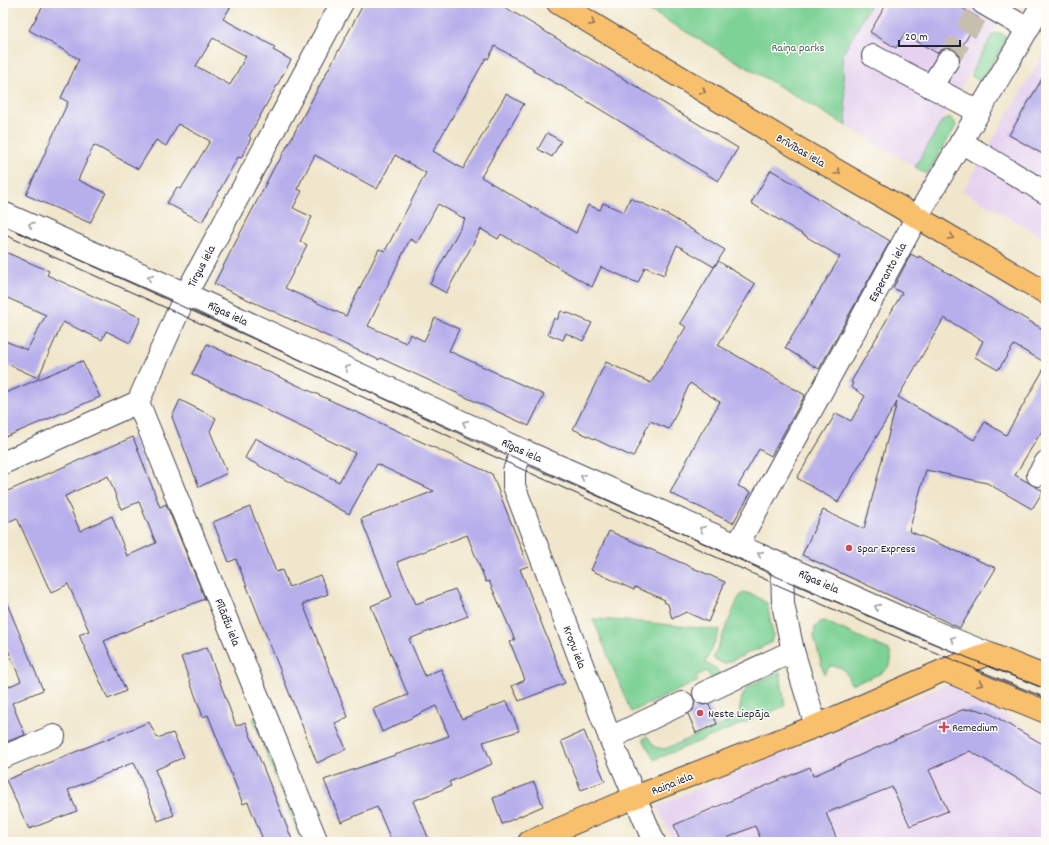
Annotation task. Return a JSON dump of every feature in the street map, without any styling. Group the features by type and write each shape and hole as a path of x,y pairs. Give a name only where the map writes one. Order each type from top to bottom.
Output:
{"main road":[{"name":"Brīvības iela","path":"558,3 789,144 918,217 1046,293"},
{"name":"Raiņa iela","path":"529,842 635,797 816,726 944,670 989,654"},
{"name":"Rīgas iela","path":"989,654 1046,677"},
{"path":"944,670 1046,712"}],"street":[{"name":"Tirgus iela","path":"138,402 186,294 342,3"},
{"name":"Esperanto iela","path":"738,544 918,217 1043,3"},
{"path":"981,7 1028,29"},
{"path":"873,56 979,112"},
{"path":"931,87 948,60"},
{"path":"961,142 1046,193"},
{"name":"Rīgas iela","path":"3,213 186,294 522,450 738,544 913,623 989,654"},
{"path":"3,462 138,402"},
{"name":"Pīlādžu iela","path":"138,402 317,842"},
{"name":"Kroņu iela","path":"522,450 514,470 514,486 610,738 654,842"},
{"path":"782,564 783,604 793,651 816,726"},
{"path":"704,693 793,651"},
{"path":"610,738 683,703"},
{"path":"3,757 54,736"}],"shaded area":[{"path":"871,3 1010,3 915,167 847,126 842,56"},
{"path":"1046,49 1046,239 963,191"},
{"path":"950,683 1046,740 1046,842 674,842 657,806"}],"green space":[{"name":"Raiņa parks","path":"637,3 871,3 842,56 847,126"},
{"path":"1001,33 1005,36 1005,43 983,79 979,81 972,76 972,71 993,34"},
{"path":"950,117 956,126 927,174 915,167 942,121"},
{"path":"743,592 754,595 767,603 773,635 771,643 724,664 713,658 738,599"},
{"path":"593,619 631,621 720,630 705,663 716,668 720,675 711,679 707,671 696,676 698,681 631,712"},
{"path":"824,621 889,650 891,658 890,664 886,669 873,677 851,684 842,668 830,666 824,674 814,636 815,627 820,622"},
{"path":"780,672 785,706 654,760 643,739 647,736 655,747 665,749 738,717 742,697 748,686"},
{"path":"260,715 287,787 280,789 253,718"},
{"path":"293,799 309,842 301,842 286,802"}],"building":[{"path":"45,3 233,3 223,19 275,47 273,50 291,60 249,136 251,138 241,158 238,157 202,222 167,203 177,187 181,189 210,141 178,124 166,146 156,140 138,169 94,145 78,180 106,193 90,223 26,195 68,102 61,98 79,59 29,30","holes":["213,38 246,56 230,85 196,66"]},
{"path":"364,3 498,3 738,148 718,181 565,88 533,71 534,69 495,46 488,59 486,58 433,151 463,169 506,94 524,104 481,177 576,233 588,205 600,210 603,203 624,212 630,198 670,216 725,250 714,267 677,245 664,275 645,267 638,283 601,267 592,287 501,234 498,239 481,229 446,293 430,284 465,219 438,204 417,243 410,239 368,326 406,343 410,334 424,341 435,318 459,329 449,351 544,395 529,426 380,358 379,360 214,284 277,162 278,163","holes":["315,155 377,189 395,155 426,173 385,251 379,249 346,316 285,288 307,245 300,241 312,217 293,208 302,191 297,189"]},
{"path":"887,3 954,3 979,18 958,53 954,49 948,48 942,49 937,53 904,34 896,48 870,32"},
{"path":"1046,72 1046,156 1009,135"},
{"path":"547,133 561,141 552,157 538,149"},
{"path":"771,170 890,241 819,369 785,348 840,257 751,203"},
{"path":"3,251 49,271 47,275 141,318 130,343 106,331 102,340 63,322 38,378 3,362 3,340 27,350 46,315 3,296"},
{"path":"911,254 918,258 919,256 1046,331 1046,363 1014,345 998,370 975,357 983,341 944,318 898,397 974,440 985,422 1006,435 1046,365 1046,424 1015,475 1043,491 1032,509 987,483 926,470 909,531 996,568 960,628 802,555 823,510 864,529 897,402 838,502 797,478 836,413 851,421 865,396 851,387 853,383 851,382 902,293 893,288"},
{"path":"718,261 755,284 718,345 805,395 771,456 759,449 738,486 751,492 733,523 670,493 700,435 720,402 690,383 669,429 650,421 633,457 573,429 606,362 651,383 686,327 680,323"},
{"path":"561,311 592,323 583,341 566,333 563,340 548,334 554,318 557,320"},
{"path":"207,344 492,474 528,566 520,569 565,683 519,701 512,686 525,680 510,642 515,640 489,581 486,582 467,535 397,562 416,604 455,589 468,616 409,639 425,676 441,669 462,719 507,701 519,731 483,742 492,764 449,782 451,786 413,801 430,842 392,842 377,807 341,822 324,780 449,736 436,706 382,732 373,709 408,695 371,606 392,597 361,519 434,491 377,464 349,514 245,458 255,438 339,482 355,453 192,374"},
{"path":"82,361 100,397 3,438 3,394"},
{"path":"180,400 216,418 210,431 227,473 199,487 172,417"},
{"path":"133,437 160,507 166,504 205,599 155,618 104,641 126,691 108,699 79,635 89,631 68,584 51,593 17,518 3,524 3,493","holes":["108,476 121,509 139,502 156,543 127,556 112,516 80,531 65,496"]},
{"path":"250,507 276,572 282,570 289,587 320,575 328,594 303,604 348,717 335,723 346,749 317,763 236,559 229,562 213,522"},
{"path":"609,531 725,582 708,622 686,612 672,619 668,604 664,602 665,600 635,587 634,590 591,570"},
{"path":"3,594 43,690 12,703 25,735 3,743 3,682 6,688 21,681 3,638"},
{"path":"207,647 236,726 245,722 293,842 264,842 248,802 243,804 208,715 203,717 181,657"},
{"path":"695,701 703,705 709,704 717,724 696,733 688,714 693,710"},
{"path":"975,709 989,713 1046,746 1046,795 970,751 929,770 948,811 910,826 892,787 826,813 838,842 762,842 755,826 727,838 728,842 681,842 674,825 810,767 813,776 962,710"},
{"path":"149,722 157,738 173,733 184,757 155,770 174,815 158,821 134,762 68,790 77,811 29,829 6,780"},
{"path":"584,731 605,781 581,790 561,741"},
{"path":"534,782 543,806 502,824 493,798"}],"tunnel":[{"path":"948,60 976,16"}],"tram line":[{"path":"3,225 782,579 973,660 1046,689"},
{"path":"3,234 782,587 895,636 1046,698"}],"place":[{"name":"Spar Express","path":"849,548"},
{"name":"Neste Liepāja","path":"700,713"},
{"name":"Remedium","path":"944,727"}]}
